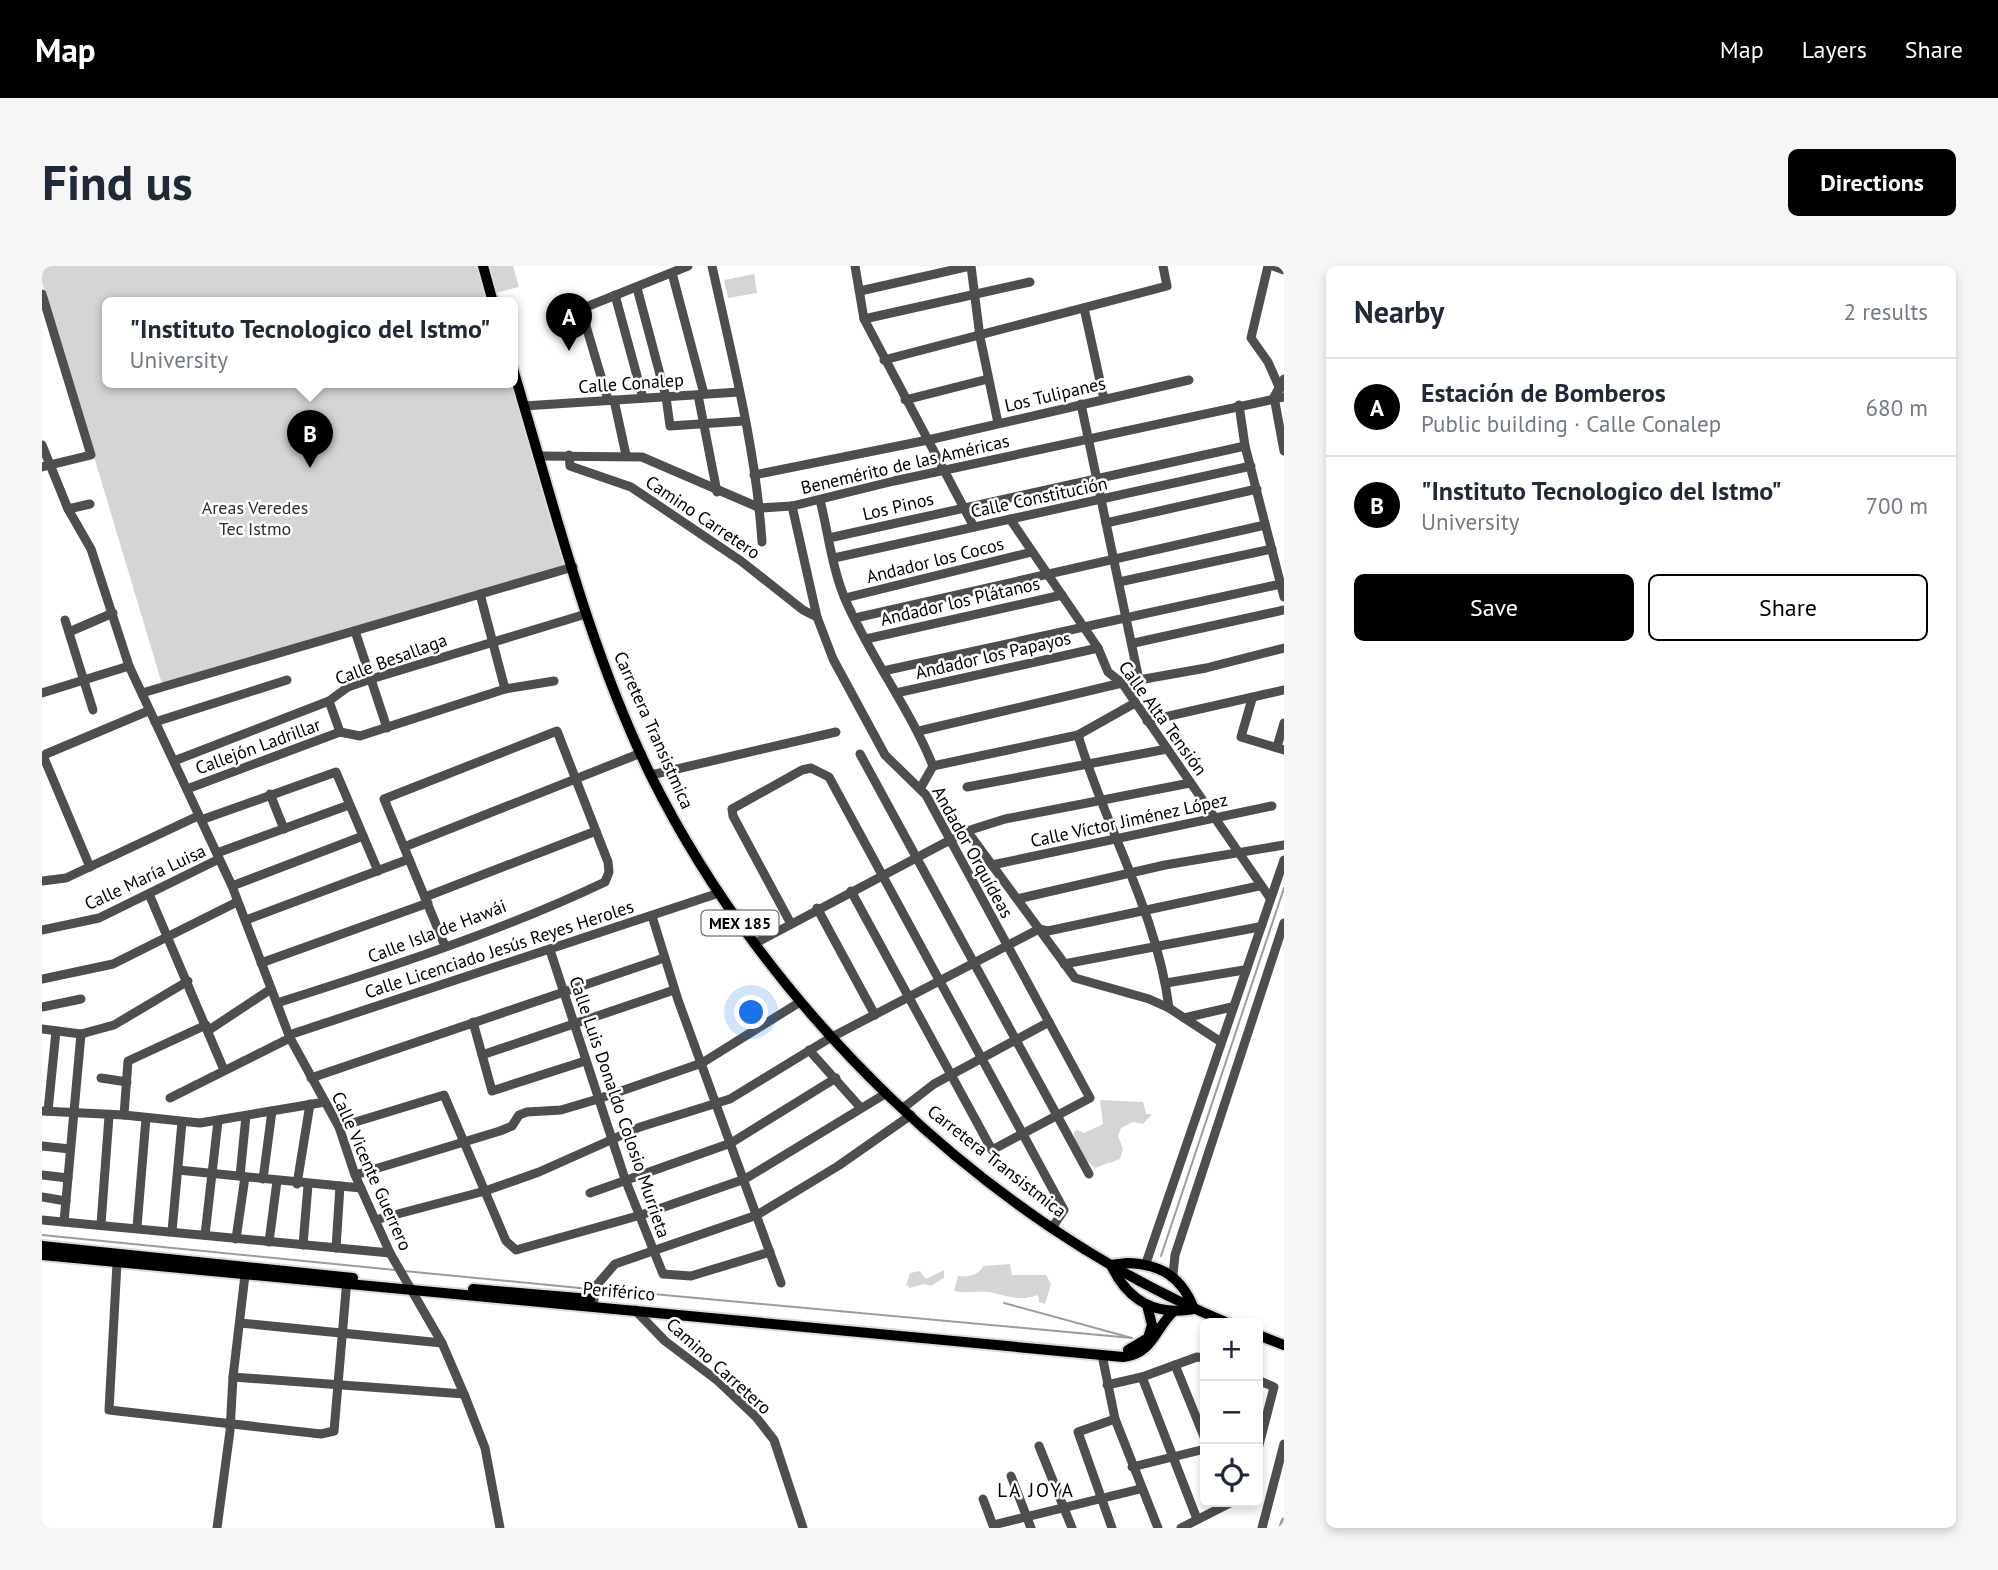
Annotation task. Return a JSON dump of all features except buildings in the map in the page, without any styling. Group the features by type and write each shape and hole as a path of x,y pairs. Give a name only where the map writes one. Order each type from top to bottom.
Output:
{"main road":[{"path":"483,266 492,297"},
{"name":"Carretera Transistmica","path":"518,386 586,614 641,753 719,893 754,944 830,1038 885,1094 1001,1192 1111,1265 1216,1318"},
{"name":"Periférico","path":"42,1246 346,1281"},
{"name":"Periférico","path":"42,1255 246,1275 346,1281 406,1281 595,1296 1123,1357 1140,1350"},
{"path":"1146,1263 1173,1275 1194,1309 1172,1313 1147,1305 1126,1290 1111,1265 1146,1263"},
{"name":"Periférico","path":"595,1296 635,1310 1140,1350"},
{"path":"1140,1350 1152,1325 1147,1305"},
{"path":"1140,1350 1172,1313"},
{"path":"1263,1337 1284,1345"}],"street":[{"path":"626,455 581,309 688,266"},
{"path":"712,266 739,392 760,508 762,542"},
{"path":"855,266 860,292 859,304 864,319 905,400 966,507 974,527"},
{"path":"860,292 971,266 980,337 998,423"},
{"path":"884,360 1167,286 1163,266"},
{"path":"1284,270 1270,266 1251,338 1268,362 1279,394 1284,451"},
{"path":"672,273 701,394 703,423 717,492"},
{"path":"864,319 1030,282"},
{"path":"637,288 666,397 670,426 743,421"},
{"path":"42,293 90,456 46,466"},
{"path":"615,295 643,398"},
{"path":"1084,308 1104,399"},
{"path":"905,400 988,379"},
{"path":"1279,394 1284,379"},
{"name":"Los Tulipanes","path":"754,475 928,440 1189,380"},
{"name":"Calle Conalep","path":"524,406 739,392"},
{"name":"Benemérito de las Américas","path":"538,456 642,457 717,492 760,508 792,506 1279,394"},
{"path":"1081,404 1128,617 1139,680"},
{"path":"1239,405 1245,446 1284,597"},
{"name":"Calle Vicente Guerrero","path":"42,445 46,466 91,549 148,711 232,886 289,1036 339,1127 355,1175 392,1257 442,1343 464,1394 485,1448 500,1528"},
{"name":"Los Pinos","path":"829,538 1245,446"},
{"name":"Camino Carretero","path":"569,455 570,466 631,487 741,561 803,610 817,617"},
{"name":"Calle Constitución","path":"834,558 1251,466"},
{"path":"1106,523 1257,489"},
{"path":"820,500 845,598 883,671 919,731 933,766"},
{"path":"68,509 90,504"},
{"name":"Andador Orquídeas","path":"792,506 817,617 833,659 885,755 920,789 950,840 1090,1098 1057,1118"},
{"name":"Calle Alta Tensión","path":"1010,519 1098,648 1108,672 1122,682 1259,886 1270,898"},
{"path":"855,618 1265,525"},
{"path":"1119,582 1272,549"},
{"name":"Andador los Cocos","path":"845,598 1032,552"},
{"path":"142,693 573,567"},
{"path":"883,671 1281,584"},
{"path":"480,594 505,690"},
{"name":"Andador los Plátanos","path":"866,639 1062,594"},
{"path":"1133,643 1284,610"},
{"path":"69,632 113,613"},
{"name":"Calle Besallaga","path":"174,761 329,701 348,688 371,679 586,614"},
{"path":"65,620 93,710"},
{"path":"355,631 387,727"},
{"name":"Andador los Papayos","path":"896,693 1098,648"},
{"path":"919,731 1122,682 1284,648"},
{"path":"42,693 130,666"},
{"path":"155,722 287,680"},
{"name":"Callejón Ladrillar","path":"187,789 340,732 360,736 505,690 554,681"},
{"path":"1147,721 1284,690"},
{"path":"1252,699 1241,737 1280,749 1284,723"},
{"path":"329,701 340,732"},
{"path":"920,789 933,766 1078,735 1135,703"},
{"path":"90,867 44,758 46,754 148,711"},
{"path":"261,963 426,900 596,831 557,731 384,799 409,859 426,900 445,946"},
{"path":"651,775 836,732"},
{"path":"1078,735 1098,800 1157,948 1169,1008"},
{"path":"967,786 1167,749"},
{"path":"404,847 641,753"},
{"path":"860,754 1089,1174"},
{"path":"790,922 733,817 732,809 802,770 811,768 829,777 1064,1210 1052,1228"},
{"path":"42,881 66,878 201,821 336,772 378,871"},
{"path":"754,944 790,922 967,831 1005,819 1190,783"},
{"path":"270,794 284,828"},
{"name":"Calle María Luisa","path":"42,930 88,922 149,894 218,856 284,828 349,805"},
{"name":"Calle Víctor Jiménez López","path":"992,866 1272,806"},
{"name":"Calle Isla de Hawái","path":"277,1003 445,946 605,882 609,872 608,862 596,831"},
{"path":"967,831 1075,978 1149,999 1169,1008 1221,1042"},
{"path":"232,886 363,836"},
{"path":"1017,899 1165,865 1284,845"},
{"path":"246,920 409,859"},
{"path":"1146,1263 1244,970 1284,860"},
{"path":"375,1220 485,1191 539,1172 613,1137 730,1099 830,1038 1039,929 1048,931 1259,886"},
{"path":"851,891 906,997 992,1150 1057,1118"},
{"name":"Calle Licenciado Jesús Reyes Heroles","path":"170,1098 289,1036 719,893"},
{"path":"149,894 224,1070"},
{"path":"43,976 113,964 237,902"},
{"path":"817,908 875,1015"},
{"path":"652,916 674,990 745,1179 780,1283"},
{"path":"1173,1275 1179,1241 1284,923"},
{"path":"1064,964 1259,927"},
{"name":"Calle Luis Donaldo Colosio Murrieta","path":"550,950 625,1179 663,1274 691,1276 770,1252"},
{"path":"311,1078 664,958"},
{"path":"1166,983 1244,970"},
{"path":"42,1029 81,1034 114,1025 188,981"},
{"path":"124,1115 128,1061 207,1028 271,989"},
{"path":"482,1055 674,990"},
{"path":"42,1007 81,999"},
{"path":"355,1175 512,1126 519,1115 527,1112 561,1110 598,1100 702,1063 800,1002"},
{"path":"1184,1018 1232,1007"},
{"path":"472,1022 492,1091 585,1061"},
{"path":"595,1296 615,1264 757,1215 838,1166 950,1075 1049,1022"},
{"path":"56,1031 45,1111 124,1115 182,1122 218,1121 325,1102"},
{"path":"64,1222 81,1034"},
{"path":"809,1050 860,1107"},
{"path":"101,1078 127,1082"},
{"path":"590,1193 731,1143 836,1078"},
{"path":"339,1127 444,1095 510,1247 524,1248 641,1215 745,1179 885,1094"},
{"path":"297,1184 310,1104"},
{"path":"263,1179 272,1111"},
{"path":"101,1224 109,1116"},
{"path":"236,1239 246,1116"},
{"path":"137,1227 146,1118"},
{"path":"205,1235 218,1121"},
{"path":"172,1231 182,1122"},
{"path":"42,1146 71,1149"},
{"path":"178,1170 297,1184 361,1188"},
{"path":"42,1175 68,1178"},
{"path":"269,1242 277,1181"},
{"path":"303,1245 308,1185"},
{"path":"336,1248 340,1186"},
{"path":"42,1197 66,1201"},
{"path":"42,1220 336,1248 392,1257"},
{"path":"117,1262 109,1410 330,1434 334,1431 339,1387 346,1281"},
{"path":"217,1528 246,1275"},
{"name":"Camino Carretero","path":"635,1310 665,1340 718,1381 756,1417 774,1440 803,1528"},
{"path":"240,1324 442,1343"},
{"path":"1102,1354 1115,1419 1140,1489 1158,1528"},
{"path":"1107,1385 1142,1377 1200,1357"},
{"path":"1175,1365 1200,1426"},
{"path":"233,1377 339,1387 464,1394"},
{"path":"1142,1377 1197,1519"},
{"path":"1259,1444 1274,1387 1260,1381"},
{"path":"1112,1528 1078,1432 1115,1419"},
{"path":"1262,1528 1284,1444"},
{"path":"1039,1446 1072,1528"},
{"path":"1132,1468 1200,1450"},
{"path":"1011,1476 1031,1528"},
{"path":"983,1499 993,1526 1063,1506 1140,1489"},
{"path":"1181,1528 1222,1507"}],"green space":[{"name":"Areas Veredes Tec Istmo","path":"42,266 482,266 491,297 102,297 102,388 515,388 573,567 162,684 42,283"},
{"path":"488,266 513,266 519,287 495,293"},
{"path":"754,274 757,293 728,298 724,280"},
{"path":"1100,1100 1143,1102 1146,1114 1152,1114 1143,1124 1133,1122 1121,1128 1118,1136 1123,1149 1120,1159 1095,1168 1081,1155 1073,1133 1077,1130 1084,1133 1103,1124"},
{"path":"1010,1264 1012,1275 1046,1275 1051,1284 1045,1304 1039,1302 1038,1295 1020,1298 990,1292 954,1291 958,1276 973,1275 984,1266"},
{"path":"944,1270 944,1278 931,1286 924,1284 910,1288 906,1285 910,1273 920,1271 926,1279"}],"waterway":[{"path":"1161,1256 1284,888"},
{"path":"42,1235 395,1270"},
{"path":"404,1271 590,1289"},
{"path":"599,1289 1132,1338 1004,1303"},
{"path":"1282,1528 1284,1521"}],"place":[{"name":"Estación de Bomberos","path":"569,351"},
{"name":"\"Instituto Tecnologico del Istmo\"","path":"310,468"}],"district":[{"name":"LA JOYA","path":"1036,1490"}]}
